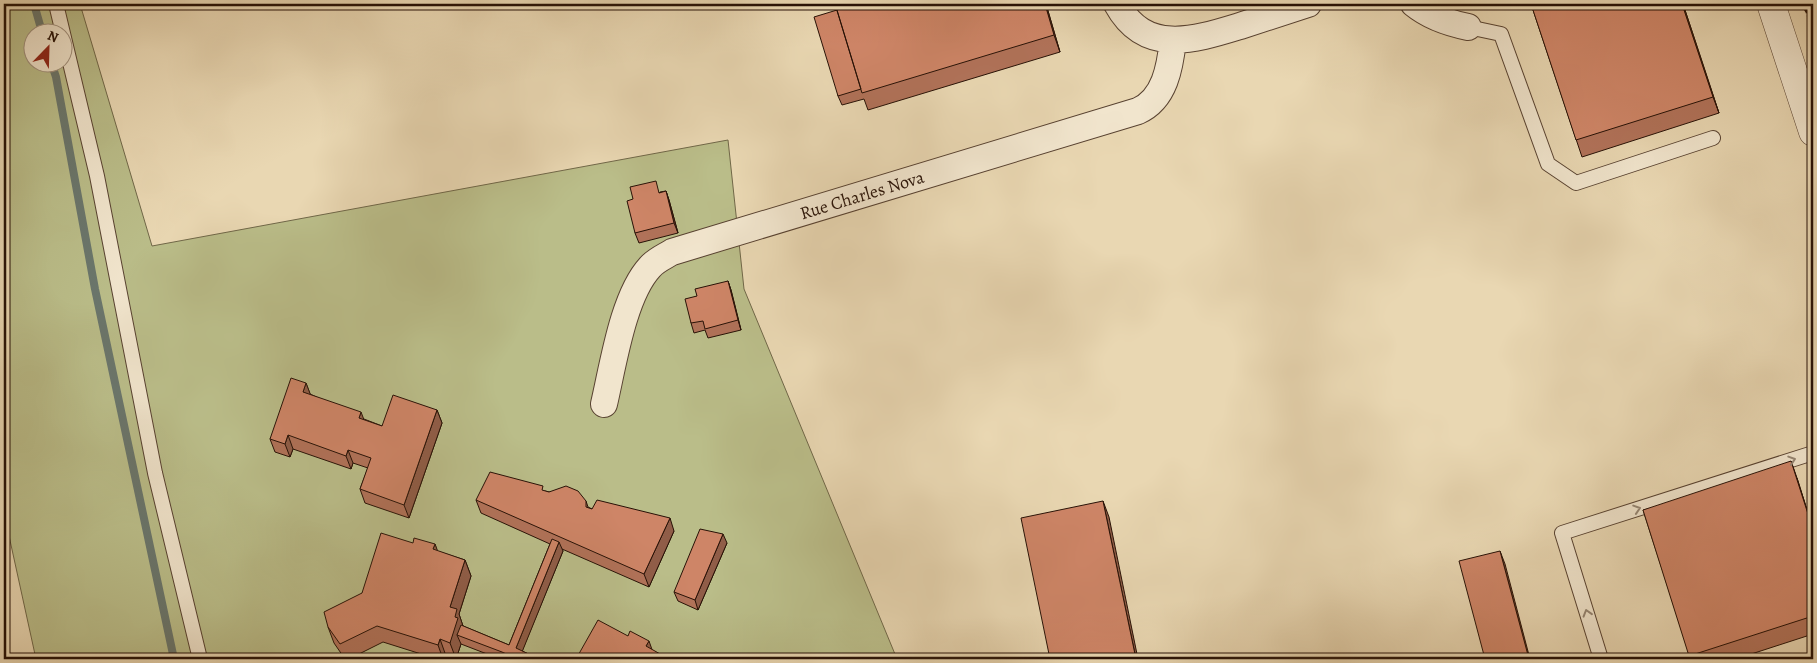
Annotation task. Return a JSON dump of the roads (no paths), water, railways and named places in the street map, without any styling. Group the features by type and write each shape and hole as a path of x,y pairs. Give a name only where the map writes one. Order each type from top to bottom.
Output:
{"street":[{"path":"1117,4 1127,19 1144,32 1173,40 1199,38 1308,4"},
{"path":"1414,4 1421,10 1442,20 1468,27"},
{"path":"1771,4 1813,132"},
{"name":"Rue Charles Nova","path":"604,404 630,302 644,274 656,261 677,251 1138,111 1151,103 1162,88 1169,69 1173,40"}],"lane":[{"path":"56,4 97,176 155,473 200,659"},
{"path":"1468,27 1501,34 1548,164 1576,183 1713,138"},
{"path":"1602,659 1562,533 1813,453"}],"waterway":[{"path":"34,4 39,22"},
{"path":"54,72 95,289 174,659"}]}
